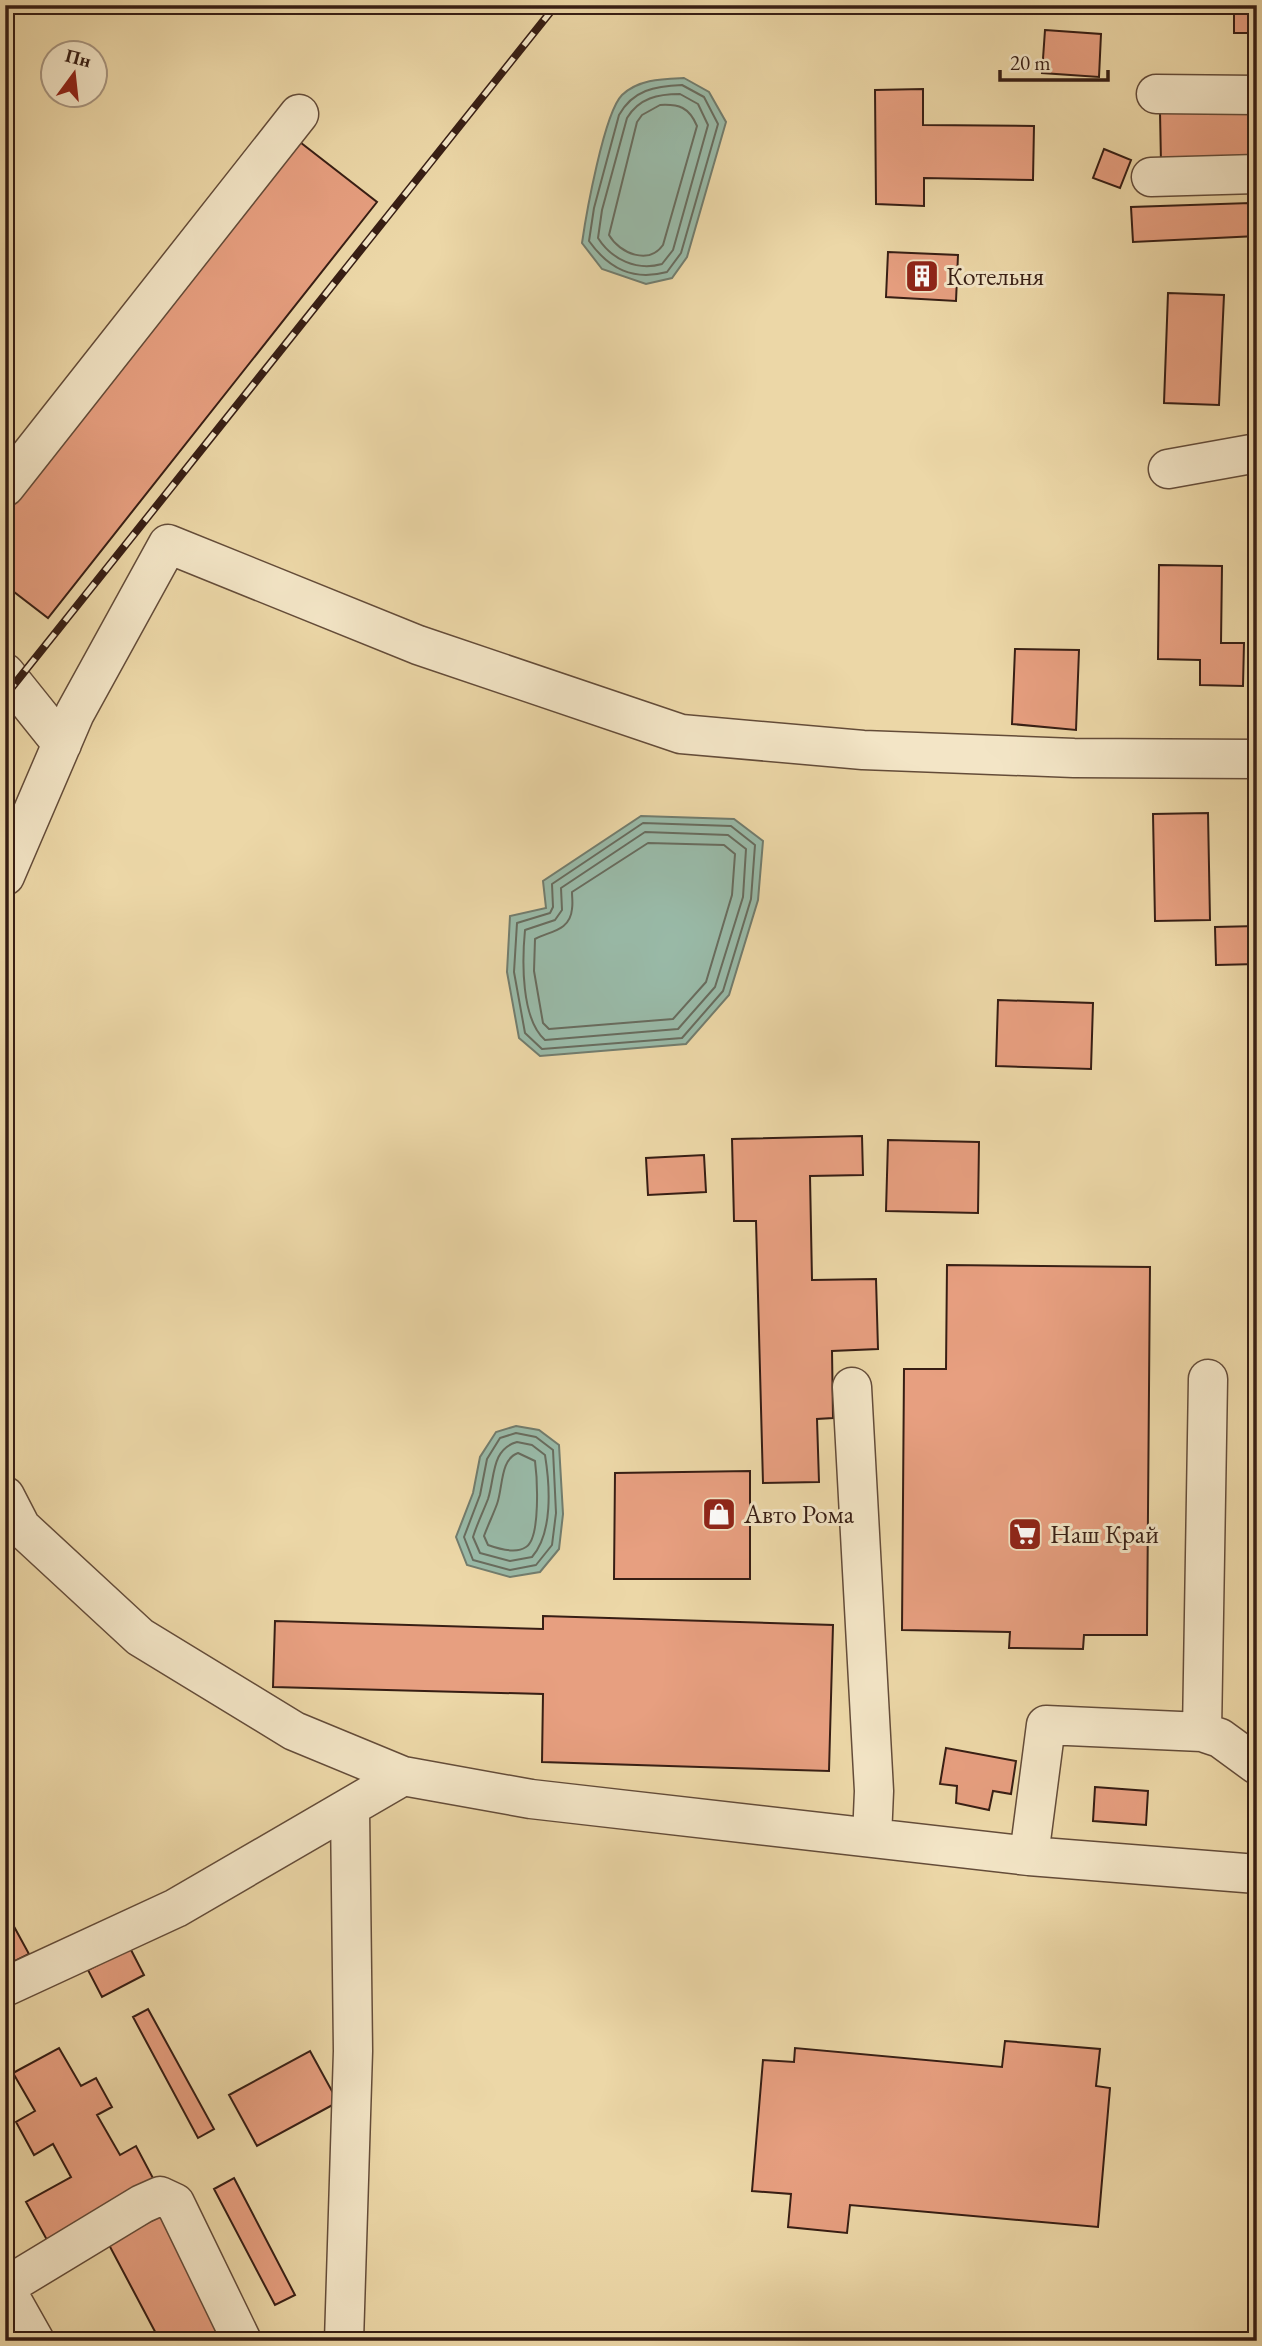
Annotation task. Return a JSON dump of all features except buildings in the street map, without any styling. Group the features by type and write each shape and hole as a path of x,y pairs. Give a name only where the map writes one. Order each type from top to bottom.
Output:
{"street":[{"path":"1156,94 1257,94"},
{"path":"5,487 299,114"},
{"path":"1151,177 1257,174"},
{"path":"1168,469 1257,453"},
{"path":"5,876 75,713 168,544 418,645 681,734 863,750 1074,758 1257,759"},
{"path":"5,673 62,744"},
{"path":"1202,1732 1208,1379"},
{"path":"852,1387 874,1791 872,1838"},
{"path":"5,1496 21,1527 140,1637 294,1731 403,1776 531,1799 1029,1856 1257,1874"},
{"path":"1029,1856 1046,1725 1202,1732 1220,1738 1257,1765"},
{"path":"5,1987 176,1908 403,1776"},
{"path":"344,2341 353,2051 350,1809"},
{"path":"36,2341 5,2288 142,2204 160,2196 175,2203 242,2341"}],"water":[{"path":"684,78 709,92 726,122 687,257 672,278 646,284 602,269 582,243 587,211 602,142 615,105 622,95 644,83"},
{"path":"641,816 734,819 763,841 758,900 729,995 686,1044 540,1056 519,1038 507,972 510,916 546,908 543,881"},
{"path":"516,1426 539,1430 559,1445 563,1514 559,1549 540,1572 510,1577 467,1565 456,1537 473,1493 480,1457 496,1432"}],"railway":[{"path":"5,696 556,5"}],"place":[{"name":"Котельня","path":"922,276"},
{"name":"Авто Рома","path":"719,1514"},
{"name":"Наш Край","path":"1025,1534"}]}
